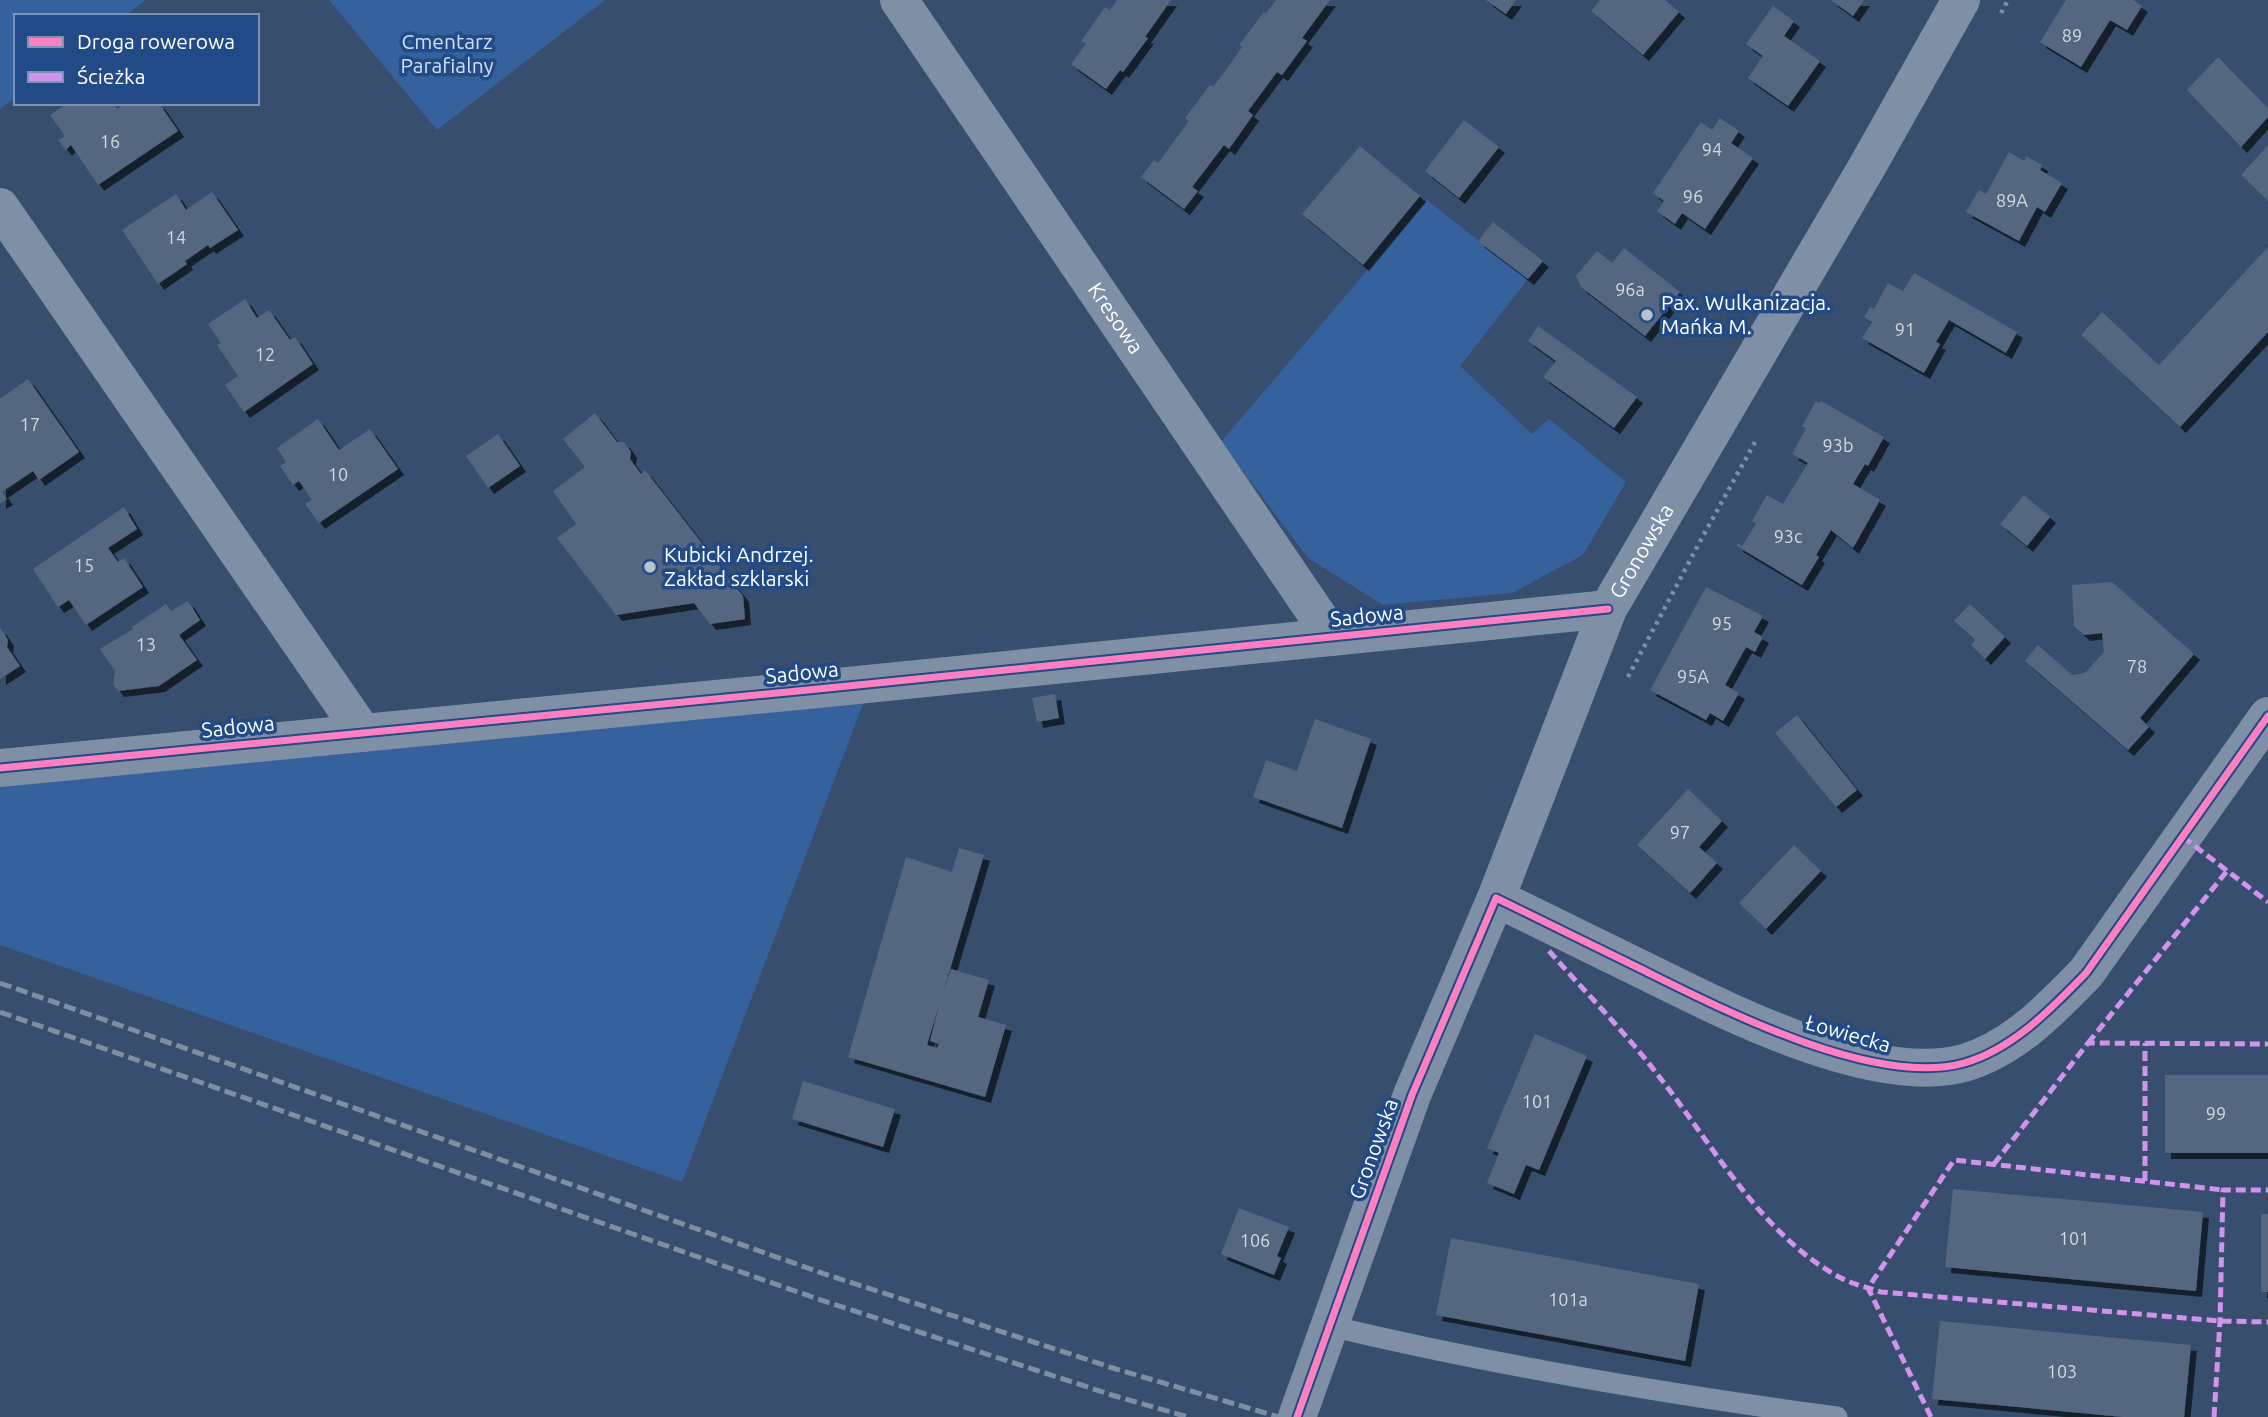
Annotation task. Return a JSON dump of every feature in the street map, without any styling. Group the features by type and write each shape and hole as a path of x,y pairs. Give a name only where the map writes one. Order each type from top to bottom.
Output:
{"street":[{"name":"Kresowa","path":"899,0 1332,637"},
{"name":"Gronowska","path":"1297,1417 1412,1095 1496,898 1608,609 1868,165 1961,0"},
{"path":"0,207 363,733"},
{"name":"Sadowa","path":"0,768 1608,609"},
{"name":"Łowiecka","path":"1496,898 1735,1016 1849,1057 1903,1066 1942,1067 1964,1063 2014,1038 2053,1007 2086,972 2268,716"}],"lane":[{"path":"1330,1326 1503,1364 1837,1417"}],"path":[{"path":"1995,24 2008,0"},
{"path":"1627,679 1756,439"}],"green space":[{"path":"0,0 146,0 128,14 14,14 14,98 0,109"},
{"name":"Cmentarz Parafialny","path":"329,0 605,0 437,130"},
{"path":"1427,200 1528,279 1460,366 1532,434 1549,419 1626,482 1583,555 1512,593 1383,605 1308,558 1221,442"},
{"path":"871,683 682,1182 0,945 0,768"}],"building":[{"path":"1117,0 1171,0 1145,37 1148,38 1123,72 1120,70 1106,89 1071,64 1086,44 1081,41 1105,7 1110,10"},
{"path":"1276,0 1330,0 1302,38 1307,41 1282,75 1277,72 1248,111 1253,115 1229,149 1224,145 1192,187 1198,191 1184,209 1141,177 1154,160 1158,163 1189,121 1185,118 1210,85 1213,87 1242,47 1239,45"},
{"path":"1486,0 1516,0 1506,14"},
{"path":"1600,0 1665,0 1679,12 1643,55 1591,11"},
{"path":"1831,0 1864,0 1853,16"},
{"path":"2066,0 2133,0 2142,6 2127,30 2110,20 2081,67 2040,42"},
{"path":"1773,6 1794,21 1784,36 1820,61 1788,106 1748,78 1763,56 1746,44"},
{"path":"2218,57 2268,108 2268,117 2241,147 2187,90"},
{"path":"65,105 115,105 117,109 123,105 160,105 178,131 98,185 71,145 66,150 58,140 65,136 50,115"},
{"path":"1720,118 1739,131 1731,143 1753,158 1705,229 1682,213 1675,224 1657,211 1664,201 1653,193 1701,122 1712,130"},
{"path":"1464,120 1499,147 1459,198 1425,171"},
{"path":"2268,145 2268,201 2241,175"},
{"path":"1360,146 1420,196 1363,265 1302,214"},
{"path":"2009,152 2024,161 2026,156 2042,165 2040,170 2062,183 2045,212 2037,207 2019,241 1966,212 1979,190 1986,194"},
{"path":"212,192 238,230 210,248 208,245 158,284 122,230 176,194 186,210"},
{"path":"1493,222 1543,261 1528,279 1478,241"},
{"path":"2268,247 2268,332 2180,427 2081,335 2102,312 2159,365"},
{"path":"1624,248 1680,292 1645,336 1581,287 1576,276 1597,251 1612,263"},
{"path":"1914,273 2017,332 2006,353 1949,320 1936,342 1940,344 1924,373 1862,338 1872,322 1864,317 1870,307 1874,309 1888,283 1903,291"},
{"path":"245,299 257,318 269,310 290,340 295,337 313,364 244,412 225,385 238,376 217,345 221,343 208,324"},
{"path":"1538,326 1637,397 1614,428 1543,377 1556,361 1528,341"},
{"path":"28,379 79,452 39,480 33,471 2,492 7,499 0,503 0,399"},
{"path":"1816,401 1821,401 1884,437 1868,466 1865,464 1853,484 1880,500 1853,548 1831,530 1802,585 1737,546 1738,543 1742,546 1756,524 1752,521 1767,495 1783,504 1808,463 1792,454 1806,428 1802,426"},
{"name":"Kubicki Andrzej. Zakład szklarski","path":"595,413 617,442 624,442 631,452 630,459 641,474 645,470 743,596 745,619 710,624 694,603 616,615 557,538 576,524 553,491 585,467 563,439"},
{"path":"318,419 339,450 370,429 398,469 319,523 305,504 312,500 299,481 293,485 280,466 286,462 277,448"},
{"path":"498,434 520,466 488,488 466,456"},
{"path":"2024,495 2050,517 2027,546 2000,524"},
{"path":"124,507 137,529 108,548 118,562 124,558 143,587 86,625 69,600 58,607 33,569"},
{"path":"2112,582 2194,654 2140,718 2149,727 2128,750 2025,661 2038,645 2072,675 2085,673 2104,652 2102,633 2084,635 2074,626 2072,585"},
{"path":"1706,587 1763,616 1754,632 1763,637 1755,652 1746,647 1725,685 1739,693 1723,721 1710,713 1706,720 1650,690"},
{"path":"188,601 200,620 179,635 197,660 159,686 118,691 113,684 115,671 100,649 166,604 171,611"},
{"path":"1970,604 2005,637 1985,659 1971,645 1975,640 1954,621"},
{"path":"0,628 8,640 7,647 20,666 0,679"},
{"path":"1055,694 1059,718 1037,722 1032,698"},
{"path":"1797,715 1857,790 1836,807 1775,733"},
{"path":"1315,719 1371,739 1342,828 1253,797 1266,760 1297,771"},
{"path":"1688,789 1722,821 1699,847 1717,863 1690,893 1637,845"},
{"path":"1794,845 1821,871 1766,929 1739,903"},
{"path":"959,848 984,855 943,993 951,969 989,980 978,1017 1006,1025 985,1097 848,1057 906,857 952,872","holes":["939,1005 930,1041 939,1044 937,1048 927,1045"]},
{"path":"1535,1034 1587,1056 1539,1170 1526,1165 1514,1194 1487,1183 1499,1153 1487,1148"},
{"path":"2165,1075 2268,1075 2268,1153 2165,1153"},
{"path":"803,1081 895,1109 883,1147 792,1119"},
{"path":"1953,1189 2203,1212 2196,1291 1945,1267"},
{"path":"1239,1208 1289,1227 1277,1256 1281,1258 1274,1275 1221,1254"},
{"path":"2261,1214 2268,1214 2268,1292 2261,1292"},
{"path":"1451,1238 1699,1284 1685,1361 1436,1315"},
{"path":"1940,1321 2191,1345 2184,1417 2123,1417 1932,1399"}],"railway":[{"path":"0,983 819,1272 1116,1369 1279,1417"},
{"path":"0,1012 818,1299 1115,1396 1188,1417"}],"marked path":[{"path":"2183,837 2268,902"},
{"path":"2088,1043 2227,871"},
{"path":"1549,951 1648,1062 1764,1215 1787,1239 1841,1278 1881,1292 2220,1321 2268,1322"},
{"path":"1994,1164 2088,1043 2268,1044"},
{"path":"2145,1043 2145,1181"},
{"path":"1931,1417 1868,1288 1954,1160 2223,1190"},
{"path":"2214,1417 2220,1321 2223,1190 2268,1190"}],"cycle path":[{"path":"0,768 1608,609"},
{"path":"1297,1417 1412,1095 1496,898 1711,1003 1798,1040 1886,1064 1927,1068 1964,1063 1982,1057 2015,1038 2086,973 2268,716"}],"place":[{"name":"Pax. Wulkanizacja. Mańka M.","path":"1647,315"},
{"name":"Kubicki Andrzej. Zakład szklarski","path":"650,567"}]}
